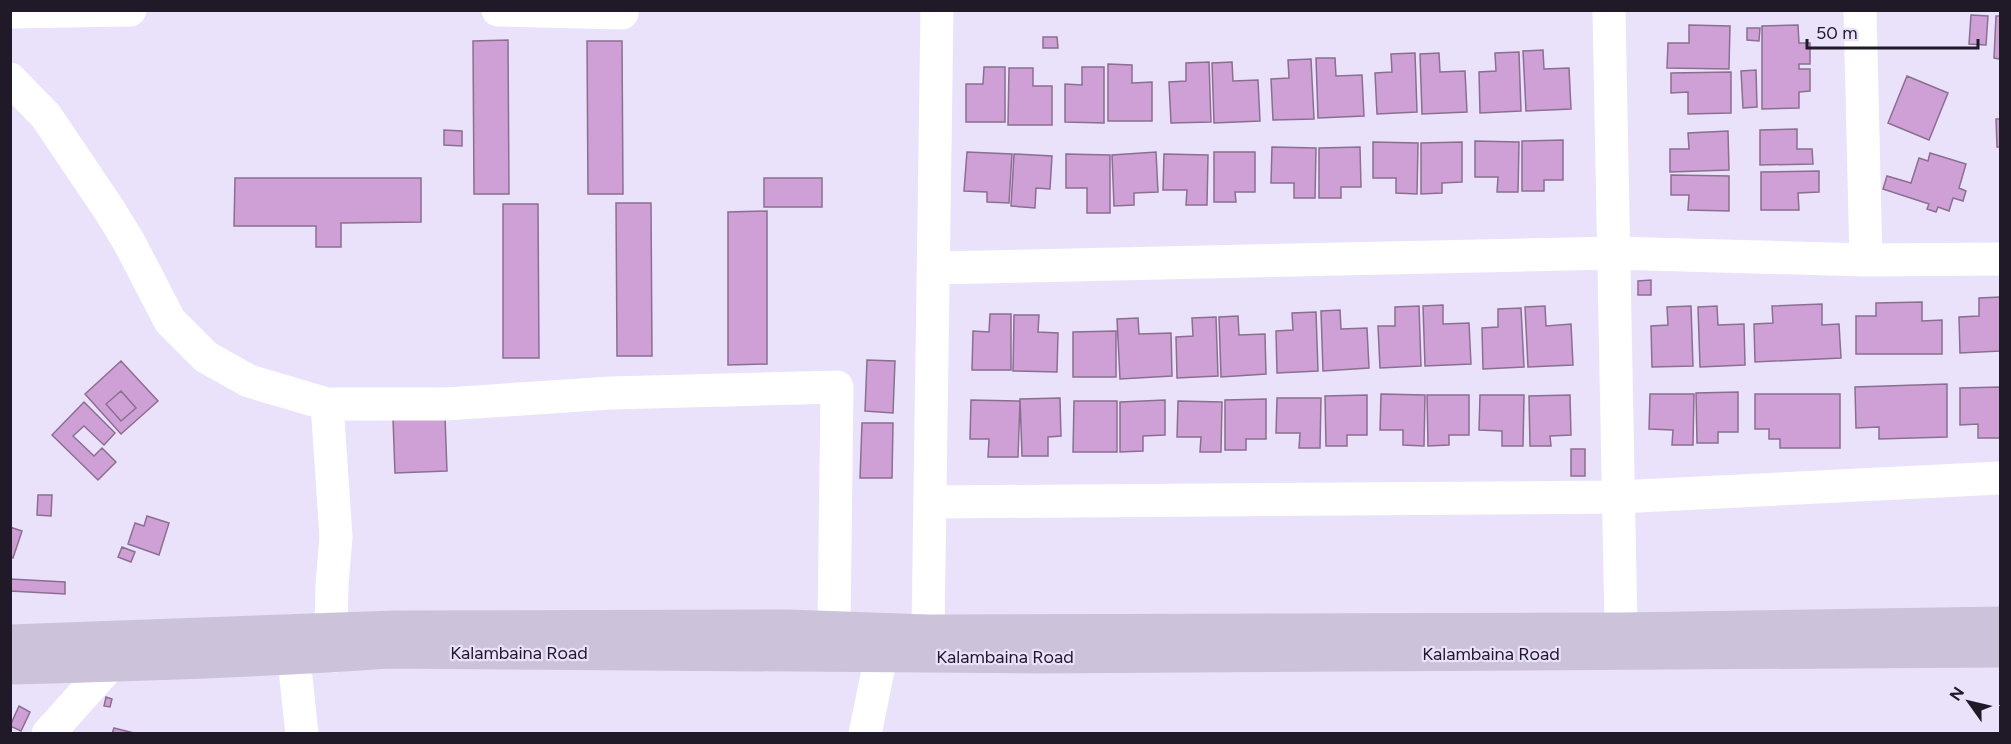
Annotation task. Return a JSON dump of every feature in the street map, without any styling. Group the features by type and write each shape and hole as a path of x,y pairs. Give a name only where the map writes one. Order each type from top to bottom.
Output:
{"main road":[{"path":"332,643 419,627 834,627 928,631 1621,629 2001,623"},
{"path":"10,641 292,645"},
{"name":"Kalambaina Road","path":"10,668 109,666 292,645 332,643 401,652 1050,657 2001,651"}],"street":[{"path":"10,12 130,10"},
{"path":"498,10 622,13"},
{"path":"928,631 937,10"},
{"path":"1609,10 1621,629"},
{"path":"1860,10 1866,260"},
{"path":"10,80 46,116 110,211 170,321 206,357 249,381 327,404 447,404 611,393 837,387 834,627"},
{"path":"934,268 1613,253 1866,260 2001,259"},
{"path":"327,404 336,537 332,585 332,643"},
{"path":"931,502 1618,497 2001,478"},
{"path":"292,645 302,734"},
{"path":"865,734 881,656"},
{"path":"48,734 109,666"}],"building":[{"path":"1971,15 1988,16 1986,45 1969,44"},
{"path":"1996,16 2000,16 2000,59 1994,58"},
{"path":"1689,25 1730,26 1729,69 1667,68 1668,43 1689,43"},
{"path":"1798,25 1799,43 1810,43 1810,64 1799,64 1799,69 1810,69 1810,91 1799,92 1799,108 1762,109 1762,26"},
{"path":"1747,28 1760,28 1759,41 1747,40"},
{"path":"1043,37 1057,37 1058,48 1043,48"},
{"path":"508,40 509,194 474,194 473,41"},
{"path":"587,41 622,41 623,194 588,194"},
{"path":"1543,50 1544,69 1569,68 1571,109 1526,111 1523,51"},
{"path":"1519,52 1521,111 1480,113 1479,72 1496,71 1495,53"},
{"path":"1415,53 1417,112 1377,114 1375,73 1392,72 1391,54"},
{"path":"1439,53 1440,72 1465,71 1467,112 1422,114 1420,54"},
{"path":"1316,58 1335,58 1336,76 1362,75 1364,116 1318,118"},
{"path":"1311,59 1314,119 1273,120 1271,79 1289,78 1288,60"},
{"path":"1209,62 1211,122 1171,123 1169,82 1186,81 1186,63"},
{"path":"1232,62 1233,81 1258,80 1260,121 1214,123 1212,63"},
{"path":"1108,64 1132,65 1132,83 1152,82 1152,121 1108,121"},
{"path":"984,67 1005,67 1005,122 966,122 966,84 983,84"},
{"path":"1082,67 1104,67 1104,123 1065,122 1065,84 1082,85"},
{"path":"1009,68 1033,68 1033,86 1052,86 1052,125 1008,125"},
{"path":"1756,70 1757,107 1743,108 1741,71"},
{"path":"1731,72 1731,113 1688,114 1688,92 1671,93 1671,73"},
{"path":"1907,76 1948,93 1929,140 1888,123"},
{"path":"1996,119 2000,119 2000,147 1997,147"},
{"path":"1797,129 1797,149 1812,149 1813,164 1760,165 1760,130"},
{"path":"444,130 462,131 462,146 444,145"},
{"path":"1728,131 1729,170 1670,172 1670,149 1689,149 1688,133"},
{"path":"1563,140 1563,180 1544,180 1544,191 1522,191 1522,141"},
{"path":"1475,141 1519,142 1518,192 1497,192 1498,177 1475,177"},
{"path":"1373,142 1418,143 1417,194 1396,193 1396,178 1373,178"},
{"path":"1462,142 1462,182 1442,183 1442,193 1421,194 1421,143"},
{"path":"1272,147 1316,148 1315,198 1294,198 1294,183 1271,183"},
{"path":"1360,147 1361,187 1341,187 1341,198 1319,198 1319,148"},
{"path":"967,152 1012,154 1009,203 987,202 987,192 964,191"},
{"path":"1156,152 1158,192 1134,193 1134,205 1114,206 1112,155"},
{"path":"1214,152 1255,152 1255,192 1235,192 1236,202 1214,202"},
{"path":"1930,153 1966,164 1959,188 1966,191 1963,201 1953,198 1949,211 1938,207 1936,212 1927,209 1929,204 1883,189 1887,176 1911,183 1919,158 1928,161"},
{"path":"1014,154 1052,156 1050,189 1036,188 1035,208 1011,206"},
{"path":"1066,154 1110,155 1110,213 1087,213 1087,188 1066,188"},
{"path":"1164,154 1208,155 1207,205 1186,205 1187,190 1163,190"},
{"path":"1819,171 1819,192 1798,193 1799,210 1761,210 1761,172"},
{"path":"1671,175 1729,176 1729,211 1688,210 1689,195 1671,195"},
{"path":"235,178 421,178 421,222 341,223 341,247 316,247 316,226 234,226"},
{"path":"764,178 822,178 822,207 764,207"},
{"path":"616,203 651,203 652,356 617,356"},
{"path":"503,204 538,204 539,358 503,358"},
{"path":"767,211 767,364 728,365 728,212"},
{"path":"1651,280 1651,295 1638,295 1638,281"},
{"path":"2000,297 2000,351 1960,353 1959,317 1979,316 1979,298"},
{"path":"1922,302 1922,321 1942,320 1942,354 1856,354 1856,316 1876,316 1876,303"},
{"path":"1822,304 1822,325 1839,324 1841,358 1755,362 1754,324 1773,323 1772,306"},
{"path":"1443,305 1443,324 1469,323 1471,364 1425,366 1423,306"},
{"path":"1419,306 1421,366 1380,368 1378,326 1395,326 1395,307"},
{"path":"1545,306 1546,326 1571,324 1573,365 1528,367 1525,307"},
{"path":"1691,306 1693,366 1652,367 1651,326 1668,325 1667,307"},
{"path":"1717,306 1718,325 1744,324 1745,365 1700,367 1698,307"},
{"path":"1521,308 1524,367 1483,369 1482,328 1498,327 1498,309"},
{"path":"1340,310 1341,329 1367,328 1369,368 1323,371 1321,311"},
{"path":"1316,312 1318,371 1277,373 1276,331 1293,330 1292,313"},
{"path":"990,314 1011,314 1011,370 972,370 973,331 989,332"},
{"path":"1014,315 1039,315 1038,332 1058,333 1057,372 1013,371"},
{"path":"1238,316 1239,335 1265,334 1266,374 1221,377 1219,317"},
{"path":"1216,317 1218,376 1177,378 1176,337 1193,336 1192,318"},
{"path":"1138,318 1139,334 1171,333 1172,376 1120,379 1117,319"},
{"path":"1116,331 1116,377 1073,377 1073,332"},
{"path":"867,360 895,361 893,413 865,411"},
{"path":"121,361 158,401 121,434 85,394","holes":["121,391 136,408 121,421 106,404"]},
{"path":"1947,384 1947,437 1879,439 1879,427 1856,428 1855,387"},
{"path":"2000,387 2000,438 1978,438 1978,424 1960,425 1960,388"},
{"path":"121,391 136,408 121,421 106,404"},
{"path":"1738,392 1738,432 1718,432 1718,443 1697,443 1696,393"},
{"path":"1381,394 1425,395 1424,446 1403,445 1403,430 1380,430"},
{"path":"1650,394 1694,394 1693,445 1672,445 1673,430 1649,429"},
{"path":"1755,394 1840,394 1840,448 1780,448 1780,439 1769,439 1769,429 1755,429"},
{"path":"1367,395 1367,435 1347,435 1347,446 1326,446 1325,396"},
{"path":"1427,395 1469,395 1469,435 1449,435 1449,445 1428,446"},
{"path":"1480,395 1524,395 1523,446 1502,446 1502,431 1479,430"},
{"path":"1570,395 1571,435 1550,436 1551,446 1530,446 1529,396"},
{"path":"1060,398 1061,436 1048,437 1048,456 1022,456 1020,399"},
{"path":"1277,398 1321,398 1320,448 1299,448 1300,433 1276,433"},
{"path":"1266,399 1266,439 1246,439 1246,450 1225,450 1225,400"},
{"path":"971,400 1020,401 1018,457 988,457 989,439 970,439"},
{"path":"1165,400 1165,435 1143,436 1143,451 1120,452 1120,402"},
{"path":"1074,401 1117,401 1117,452 1073,452"},
{"path":"1178,401 1222,402 1221,452 1200,452 1201,437 1177,437"},
{"path":"84,402 115,433 104,445 84,426 73,436 94,456 102,448 116,462 98,480 52,435"},
{"path":"445,417 447,471 395,473 393,419"},
{"path":"862,423 893,423 892,478 860,478"},
{"path":"1571,449 1585,449 1585,476 1571,476"},
{"path":"38,495 52,495 51,516 37,515"},
{"path":"147,516 169,523 159,555 128,544 135,523 144,526"},
{"path":"10,527 22,531 13,558 10,557"},
{"path":"122,547 135,552 131,562 118,557"},
{"path":"10,579 65,582 65,594 10,591"},
{"path":"106,697 112,699 110,707 104,706"},
{"path":"19,706 30,712 21,731 10,726"},
{"path":"114,728 138,734 112,734"}]}
